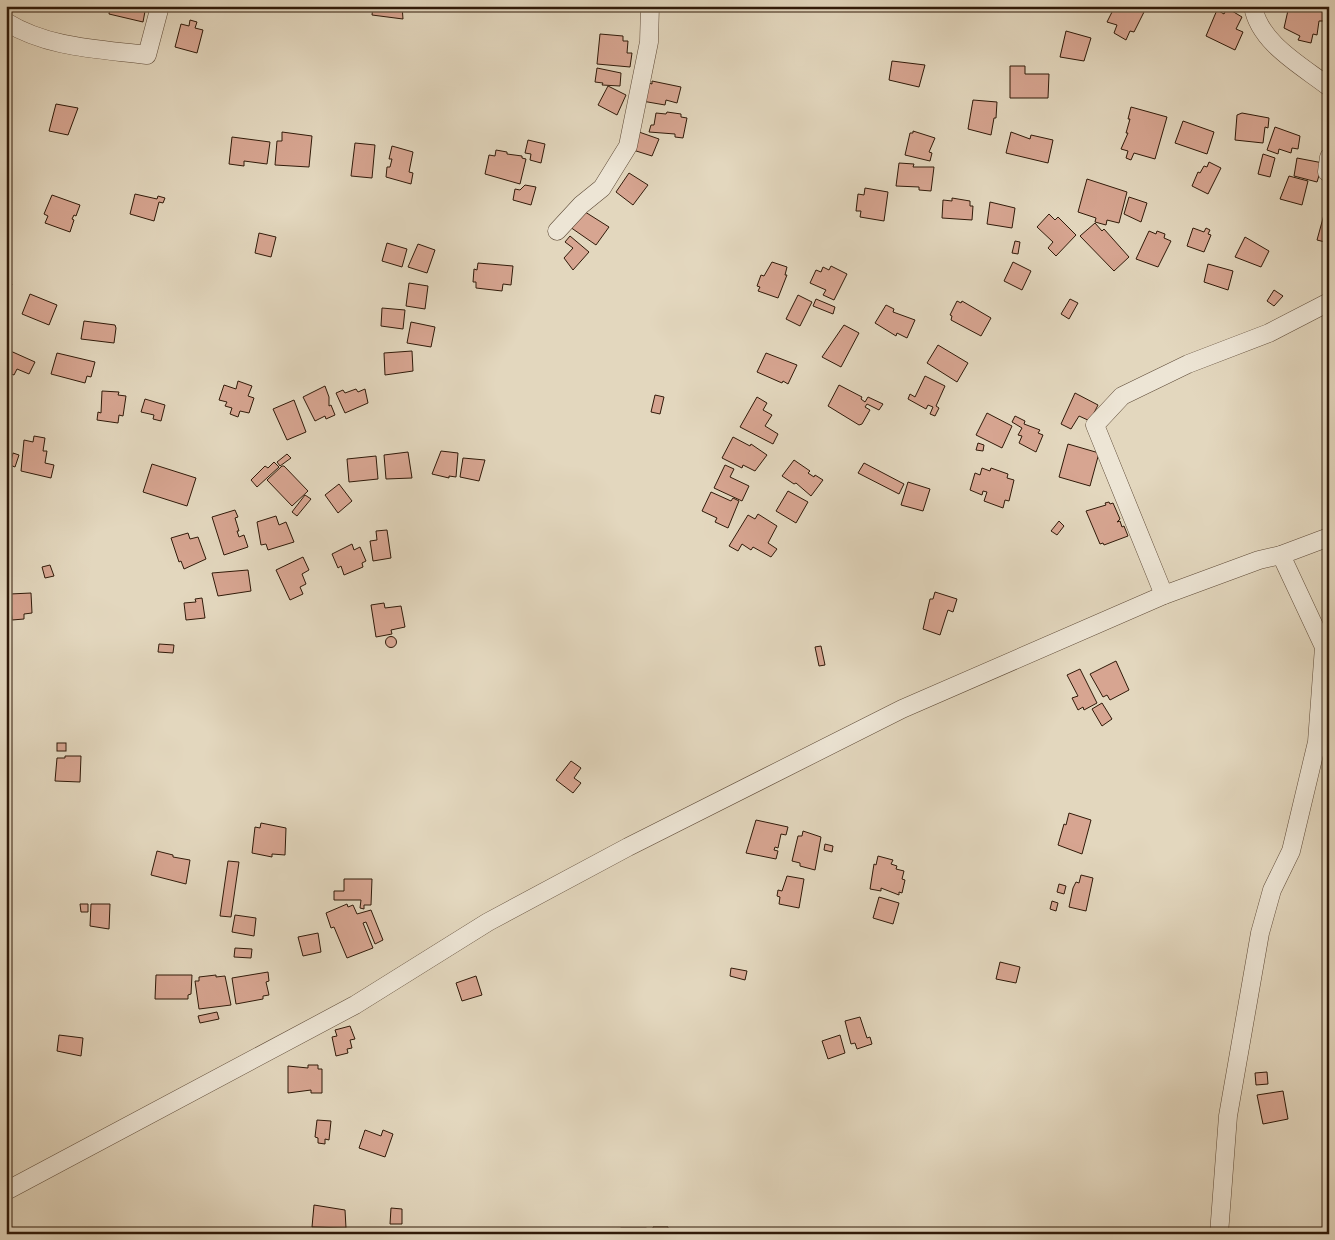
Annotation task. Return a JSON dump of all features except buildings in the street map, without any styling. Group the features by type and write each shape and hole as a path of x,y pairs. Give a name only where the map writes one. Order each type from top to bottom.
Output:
{"street":[{"path":"6,22 17,29 53,43 147,56 160,6"},
{"path":"557,231 580,205 602,188 628,146 649,42 650,6"},
{"path":"1253,6 1259,26 1279,48 1329,87"},
{"path":"1164,595 1095,425 1122,396 1188,364 1269,333 1329,302"},
{"path":"6,1191 355,1005 488,922 628,846 902,709 1164,595 1258,560 1281,555 1329,537"},
{"path":"1219,1234 1228,1116 1260,932 1272,890 1291,851 1317,742 1324,647 1281,555"}]}
